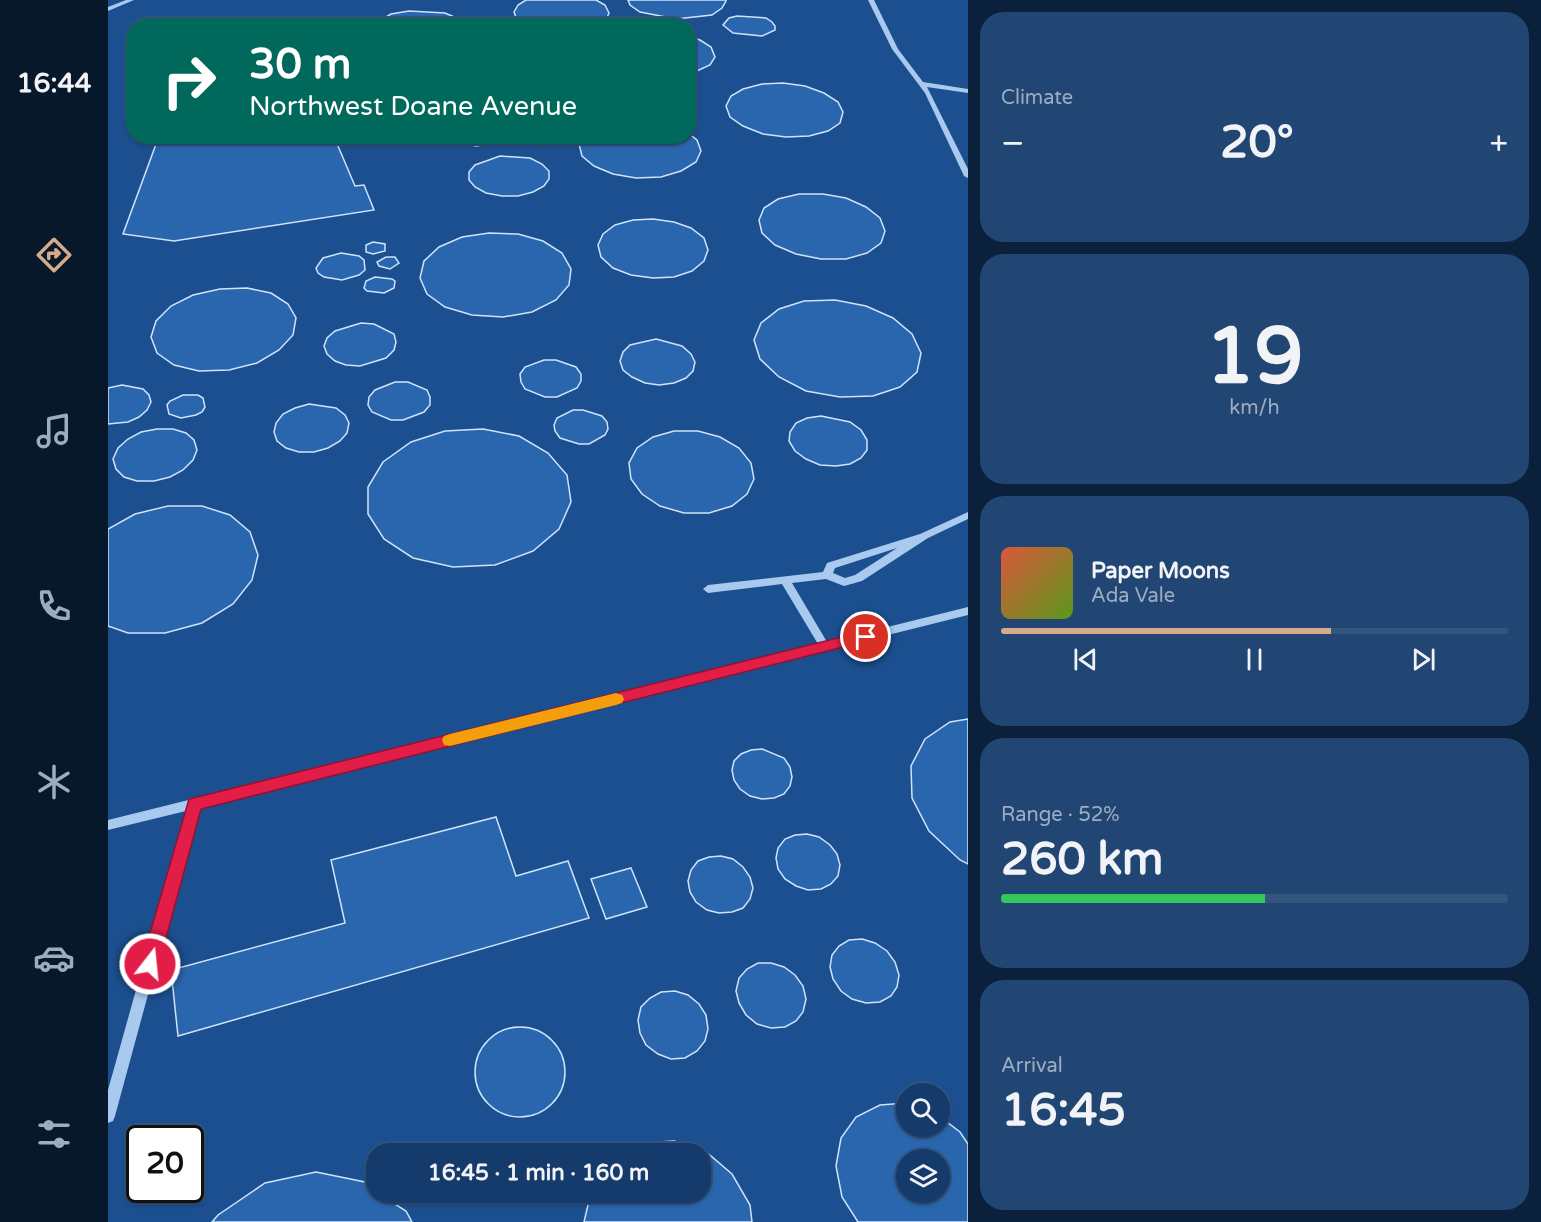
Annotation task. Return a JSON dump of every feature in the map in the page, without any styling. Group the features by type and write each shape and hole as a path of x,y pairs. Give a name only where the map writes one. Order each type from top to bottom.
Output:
{"street":[{"path":"871,0 894,49 934,105 968,176"},
{"path":"108,9 130,1"},
{"path":"921,84 968,91"},
{"path":"959,157 968,158"},
{"path":"708,589 827,575 844,582 858,578 924,536 968,515"},
{"path":"827,575 831,566 845,560 924,536"},
{"path":"785,580 825,647"},
{"path":"108,825 968,611"},
{"path":"108,1116 194,804"}],"building":[{"path":"526,0 596,0 605,5 609,13 607,18 516,18 514,12 518,5"},
{"path":"628,0 726,0 722,8 712,15 685,18 671,18 640,12 630,5"},
{"path":"409,11 445,13 457,18 384,18 391,14"},
{"path":"737,16 766,18 775,26 775,30 762,36 733,33 723,25 729,18"},
{"path":"696,39 711,47 715,57 710,65 696,71"},
{"path":"783,83 805,86 824,93 838,102 843,112 840,123 828,131 809,136 786,137 763,134 743,126 730,117 726,106 731,96 743,89 762,84"},
{"path":"696,139 701,151 696,162 681,171 661,177 636,178 613,174 594,166 582,156 579,144 696,144"},
{"path":"156,144 337,144 355,186 364,185 374,210 174,241 123,234"},
{"path":"466,144 491,144 476,146"},
{"path":"500,156 530,158 542,164 549,171 549,179 544,186 518,196 486,193 475,187 469,180 469,172 475,165"},
{"path":"799,194 823,194 846,198 866,207 880,218 885,231 881,243 867,253 846,259 821,259 796,254 775,245 762,233 759,220 764,208 778,199"},
{"path":"653,219 674,222 691,228 704,238 708,250 704,261 692,271 674,277 653,278 631,275 613,268 601,257 598,245 603,234 615,225 633,220"},
{"path":"489,233 518,234 543,241 562,253 571,269 569,285 556,300 532,312 503,317 472,315 445,307 427,294 420,278 424,261 439,247 462,237"},
{"path":"373,242 385,244 385,251 373,254 366,252 366,245"},
{"path":"341,253 359,256 364,260 365,270 359,275 342,280 324,277 318,273 316,268 323,258"},
{"path":"386,257 395,257 399,263 390,269 379,266 377,262"},
{"path":"375,277 392,279 395,281 394,288 384,293 367,291 364,288 366,281"},
{"path":"247,288 271,293 288,304 296,318 293,335 279,350 257,363 229,370 199,371 174,365 157,353 151,337 156,321 171,306 193,295 220,289"},
{"path":"835,300 866,306 893,318 912,334 921,353 917,372 900,387 873,396 840,397 806,391 779,377 760,359 754,340 761,323 779,309 804,301"},
{"path":"361,323 374,324 394,334 396,342 394,350 386,358 360,366 335,361 327,354 324,346 327,338 335,331"},
{"path":"656,339 682,346 691,354 695,362 693,371 686,378 674,383 659,385 645,383 623,370 620,361 623,352 630,345"},
{"path":"544,360 556,360 576,367 581,374 581,381 577,388 557,397 545,397 525,389 520,374 525,367"},
{"path":"395,382 408,382 427,390 430,405 424,412 403,420 391,420 372,412 368,405 369,397 375,390"},
{"path":"122,385 143,389 149,395 151,402 147,410 139,417 128,422 108,424 108,388"},
{"path":"183,395 198,395 203,398 205,407 202,412 181,418 169,414 167,405 170,401"},
{"path":"309,404 336,408 345,415 349,423 347,433 340,441 328,448 314,452 299,452 286,448 277,441 274,432 276,423 283,414"},
{"path":"573,410 583,410 602,416 607,422 608,429 605,435 589,444 579,444 560,438 554,425 557,418"},
{"path":"821,416 850,422 861,430 867,440 867,450 861,458 850,464 820,465 795,451 789,441 790,432 796,423 807,418"},
{"path":"173,429 186,433 194,440 197,450 193,460 183,470 170,477 154,481 137,481 124,477 116,469 113,459 118,448 141,432"},
{"path":"483,429 519,436 548,453 567,475 571,502 559,529 533,551 495,565 453,567 413,558 384,539 368,514 368,487 383,462 411,442 445,431"},
{"path":"674,431 698,431 720,437 739,448 751,463 754,479 747,494 732,506 709,513 684,513 660,506 642,494 631,479 629,463 637,448 653,437"},
{"path":"168,506 202,506 230,515 250,532 258,555 252,580 233,604 202,623 165,633 128,633 108,626 108,529 135,514"},
{"path":"968,719 968,864 960,860 929,831 912,798 911,766 925,739 950,722"},
{"path":"762,749 784,758 790,767 792,777 790,786 784,794 774,798 762,799 750,796 740,789 734,780 732,770 734,761 741,754"},
{"path":"496,817 516,876 568,861 589,918 178,1036 171,970 345,923 331,860"},
{"path":"807,834 819,837 830,845 837,854 840,865 838,876 831,884 821,889 808,890 796,886 785,879 778,869 776,858 778,848 785,839"},
{"path":"721,856 733,859 743,867 750,877 753,888 750,899 743,908 732,912 719,913 707,910 696,902 690,892 688,881 691,870 698,861"},
{"path":"631,868 647,907 606,919 591,879"},
{"path":"862,939 875,943 887,951 895,962 899,975 897,987 891,996 880,1002 866,1003 852,999 841,991 833,979 830,967 832,955 839,946 849,940"},
{"path":"758,963 771,963 784,967 795,975 803,986 806,999 803,1012 796,1021 785,1027 771,1028 757,1024 746,1015 739,1003 736,991 739,978 747,969"},
{"path":"675,991 688,995 699,1004 706,1015 708,1029 705,1041 697,1051 685,1058 671,1059 658,1054 646,1045 640,1033 638,1020 641,1007 650,998 661,992"},
{"path":"520,1027 537,1031 552,1040 561,1055 565,1072 561,1089 552,1104 537,1113 520,1117 503,1113 488,1104 479,1089 475,1072 479,1055 488,1040 503,1031"},
{"path":"896,1104 896,1137 950,1137 950,1124 960,1132 968,1144 968,1222 858,1222 842,1197 836,1166 841,1138 856,1117 880,1105"},
{"path":"674,1141 680,1143 642,1143"},
{"path":"711,1156 732,1174 750,1205 752,1222 584,1222 588,1203 711,1203"},
{"path":"316,1172 365,1182 366,1203 393,1203 406,1211 412,1222 212,1222 218,1215 265,1183"}],"slow traffic":[{"path":"450,740 616,699"}],"route":[{"path":"150,964 194,804 866,637"}]}
